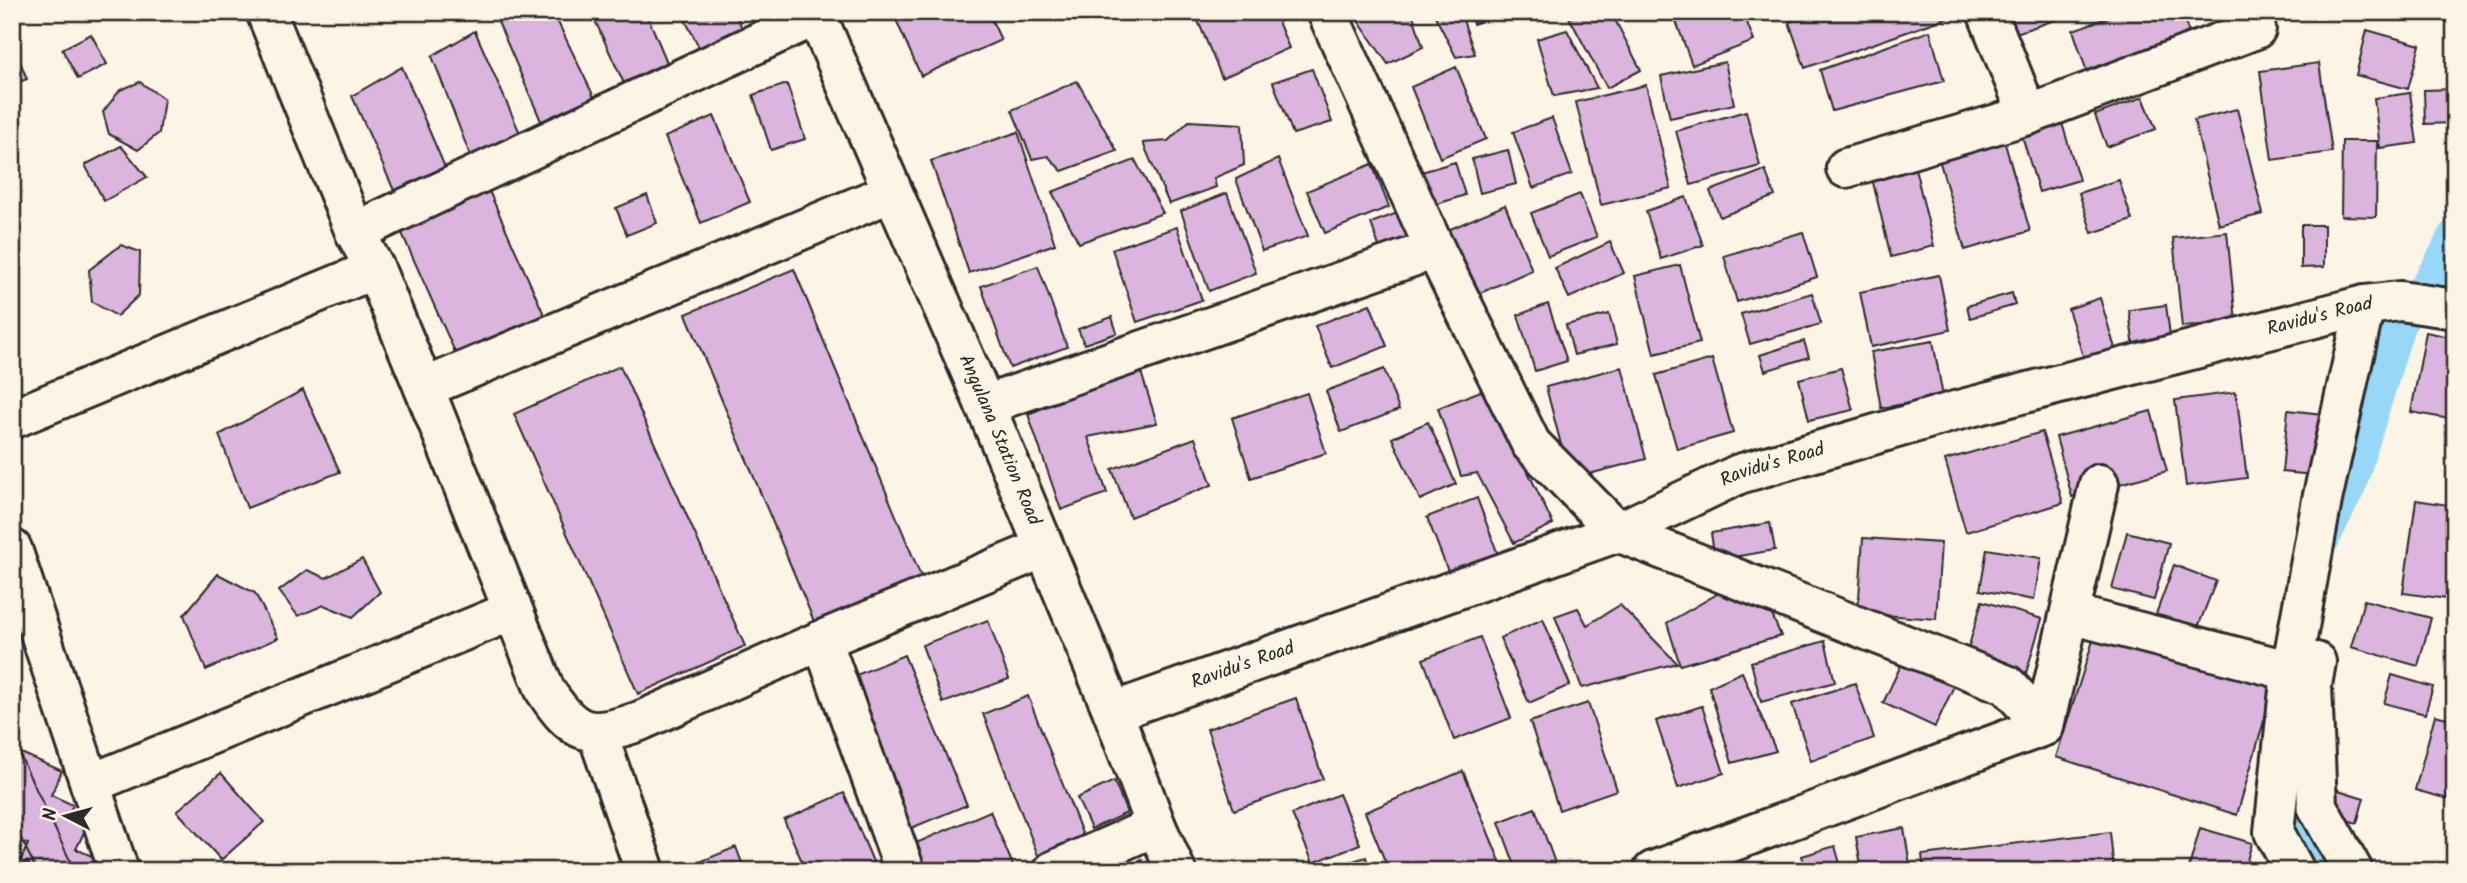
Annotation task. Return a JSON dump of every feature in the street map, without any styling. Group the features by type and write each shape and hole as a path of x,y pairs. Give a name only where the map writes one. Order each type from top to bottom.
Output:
{"street":[{"path":"267,12 355,232 375,269 424,388 545,691 561,716 576,728 597,732 640,721 822,640 1044,548"},
{"path":"1326,12 1435,249 1531,444 1618,532 2007,685 2044,726"},
{"path":"1987,12 2028,115"},
{"path":"355,232 816,13"},
{"name":"Angulana Station Road","path":"816,13 985,405 1176,871"},
{"path":"1846,168 2028,115 2256,29"},
{"path":"424,388 892,192"},
{"path":"985,405 1435,249"},
{"path":"12,419 375,269"},
{"path":"2295,871 2274,832 2291,671 2383,303"},
{"name":"Ravidu's Road","path":"1113,712 1618,532 1739,474 1955,411 2383,303 2449,309"},
{"path":"2044,726 2099,484"},
{"path":"2330,513 2312,685 2317,793 2318,806 2353,871"},
{"path":"12,549 119,871"},
{"path":"90,784 512,611"},
{"path":"2070,614 2291,671"},
{"path":"822,640 905,871"},
{"path":"1653,871 2044,726"},
{"path":"597,732 645,871"},
{"path":"1052,871 1156,826"}],"building":[{"path":"502,12 553,12 597,103 545,130 495,15"},
{"path":"591,12 646,12 671,72 627,90"},
{"path":"681,12 735,12 746,37 704,57"},
{"path":"988,12 1001,40 921,76 893,13"},
{"path":"1208,12 1274,12 1289,48 1222,78 1198,21 1210,16"},
{"path":"1352,12 1412,12 1423,47 1388,64"},
{"path":"1433,12 1460,12 1475,54 1456,57"},
{"path":"1469,12 1512,12 1473,24"},
{"path":"1573,12 1611,12 1641,70 1607,88 1568,15"},
{"path":"1699,12 1743,12 1754,41 1692,65 1676,21"},
{"path":"1816,12 1951,12 1952,16 1805,68 1789,22"},
{"path":"1999,12 2079,12 2007,36"},
{"path":"2124,12 2182,12 2191,40 2088,75 2073,30"},
{"path":"1567,30 1597,88 1554,96 1537,39"},
{"path":"2367,30 2420,45 2408,89 2356,75"},
{"path":"475,31 524,142 475,168 432,56"},
{"path":"1930,31 1944,81 1832,111 1820,70"},
{"path":"91,34 107,64 78,79 62,49"},
{"path":"12,42 27,79 12,85"},
{"path":"1725,62 1734,104 1670,118 1661,76"},
{"path":"2319,63 2332,152 2272,160 2260,71"},
{"path":"402,67 447,172 396,195 352,96"},
{"path":"1456,67 1486,139 1440,158 1411,87"},
{"path":"1312,69 1332,122 1293,134 1273,82"},
{"path":"1077,81 1117,151 1062,171 1048,156 1032,159 1012,110"},
{"path":"140,82 164,99 159,133 138,150 109,134 103,112 120,90"},
{"path":"787,84 805,139 771,150 753,95"},
{"path":"1646,85 1671,188 1601,205 1576,102"},
{"path":"2455,89 2455,123 2425,124 2424,90"},
{"path":"2410,93 2417,143 2380,148 2374,98"},
{"path":"2143,97 2156,129 2107,147 2095,115"},
{"path":"2237,109 2263,214 2219,225 2194,120"},
{"path":"1746,111 1760,166 1691,185 1676,131"},
{"path":"714,116 750,202 701,223 665,137"},
{"path":"1552,118 1572,174 1533,188 1513,132"},
{"path":"1189,121 1242,124 1244,165 1214,178 1216,187 1169,204 1143,143 1168,141"},
{"path":"2062,123 2079,180 2039,192 2022,136"},
{"path":"1018,132 1055,244 969,273 931,161"},
{"path":"2004,140 2030,231 1965,250 1939,159"},
{"path":"2342,141 2377,141 2376,217 2341,216"},
{"path":"121,146 147,177 104,201 85,165"},
{"path":"1508,150 1516,184 1480,193 1472,159"},
{"path":"1278,159 1308,236 1262,251 1236,179"},
{"path":"1135,160 1163,213 1079,243 1052,192"},
{"path":"1913,160 1934,246 1891,257 1870,170"},
{"path":"1455,162 1465,195 1428,207 1418,173"},
{"path":"1372,164 1389,207 1325,233 1307,191"},
{"path":"1765,170 1775,196 1720,217 1710,191"},
{"path":"2119,180 2132,220 2092,233 2079,193"},
{"path":"485,182 546,319 458,359 397,222"},
{"path":"1227,193 1256,273 1209,291 1181,211"},
{"path":"1580,194 1597,237 1548,256 1531,213"},
{"path":"647,195 657,223 627,235 616,208"},
{"path":"1686,197 1703,245 1661,259 1646,211"},
{"path":"1505,205 1532,270 1476,295 1448,230"},
{"path":"1408,209 1419,242 1382,255 1371,223"},
{"path":"2301,225 2324,225 2324,267 2301,268"},
{"path":"1177,227 1202,300 1137,322 1112,249"},
{"path":"1803,232 1817,277 1737,302 1724,256"},
{"path":"2227,232 2236,321 2182,327 2173,238"},
{"path":"1610,242 1624,273 1569,298 1555,268"},
{"path":"121,245 140,252 139,295 117,316 92,302 89,270"},
{"path":"1680,265 1700,343 1654,354 1635,276"},
{"path":"1038,266 1067,347 1010,368 981,286"},
{"path":"794,269 925,586 818,631 686,314"},
{"path":"1939,275 1950,330 1871,347 1860,292"},
{"path":"1812,293 1821,324 1750,344 1741,314"},
{"path":"2012,293 2015,305 1970,318 1967,306"},
{"path":"2100,298 2117,355 2086,365 2068,309"},
{"path":"1370,304 1387,346 1332,368 1315,326"},
{"path":"1548,304 1567,361 1535,371 1518,315"},
{"path":"2166,305 2171,343 2134,348 2129,310"},
{"path":"1609,314 1617,344 1574,355 1566,325"},
{"path":"1112,317 1117,333 1084,344 1078,329"},
{"path":"2426,332 2455,338 2455,420 2411,412"},
{"path":"1804,341 1809,357 1765,371 1760,355"},
{"path":"1933,341 1943,397 1881,408 1871,352"},
{"path":"1712,359 1733,433 1677,449 1656,375"},
{"path":"620,366 745,646 638,694 514,414"},
{"path":"1622,367 1646,459 1570,479 1546,387"},
{"path":"1841,368 1853,410 1809,420 1799,379"},
{"path":"1140,369 1157,423 1088,437 1107,493 1061,510 1028,414"},
{"path":"1384,369 1399,410 1341,432 1326,391"},
{"path":"1488,388 1553,524 1514,543 1477,473 1461,476 1438,408"},
{"path":"303,390 340,472 247,508 219,435"},
{"path":"2236,392 2247,478 2186,486 2175,400"},
{"path":"1307,393 1326,453 1251,478 1232,418"},
{"path":"2288,410 2331,415 2325,476 2282,472"},
{"path":"2151,411 2167,471 2072,497 2056,437"},
{"path":"1428,422 1456,484 1420,500 1392,438"},
{"path":"2042,432 2063,503 1966,532 1945,460"},
{"path":"1195,438 1212,485 1130,517 1112,469"},
{"path":"1477,498 1500,560 1451,579 1427,517"},
{"path":"2416,500 2455,506 2455,600 2403,593"},
{"path":"1770,523 1775,550 1715,560 1711,533"},
{"path":"2127,532 2169,543 2154,600 2112,589"},
{"path":"1863,538 1941,543 1936,619 1858,613"},
{"path":"1987,549 2041,558 2034,600 1980,590"},
{"path":"362,559 380,592 353,617 324,605 298,616 279,591 307,570 326,578"},
{"path":"2174,565 2216,581 2193,640 2152,625"},
{"path":"218,574 255,593 278,638 206,670 184,615"},
{"path":"1719,593 1769,608 1781,636 1680,665 1667,623"},
{"path":"2364,600 2431,618 2418,666 2351,647"},
{"path":"1982,601 2042,619 2026,673 1966,656"},
{"path":"1620,605 1677,663 1582,688 1555,616 1578,608 1587,625"},
{"path":"1543,619 1570,685 1529,703 1500,638"},
{"path":"988,620 1009,679 943,703 922,645"},
{"path":"2097,628 2274,686 2237,815 2056,757"},
{"path":"1480,637 1511,718 1454,740 1423,659"},
{"path":"1825,641 1835,682 1761,702 1751,662"},
{"path":"904,655 967,805 909,829 847,679"},
{"path":"1902,663 1954,686 1935,727 1883,703"},
{"path":"1742,672 1776,751 1732,763 1709,687"},
{"path":"2392,675 2433,687 2425,714 2384,703"},
{"path":"1855,683 1874,738 1811,761 1792,704"},
{"path":"1028,696 1085,841 1039,858 983,714"},
{"path":"1296,698 1323,779 1234,810 1207,729"},
{"path":"1588,703 1617,790 1559,810 1530,722"},
{"path":"1702,706 1724,773 1678,788 1656,721"},
{"path":"2435,715 2455,720 2455,801 2415,790"},
{"path":"15,745 75,871 37,871 12,820 12,747"},
{"path":"12,749 62,771 51,795 73,805 68,815 88,824 76,849 105,862 102,871 16,871 28,844 20,841 17,846 12,843"},
{"path":"1463,771 1504,871 1389,871 1365,812"},
{"path":"221,773 264,822 221,860 177,811"},
{"path":"1114,781 1127,813 1091,829 1077,798"},
{"path":"2335,789 2364,798 2357,823 2327,814"},
{"path":"844,793 877,871 806,871 784,820"},
{"path":"1339,794 1360,844 1313,863 1292,814"},
{"path":"1535,808 1555,863 1535,871 1517,871 1499,822"},
{"path":"990,811 1015,870 925,871 914,844"},
{"path":"1904,828 1911,871 1862,871 1856,837"},
{"path":"2200,828 2252,843 2244,871 2188,871"},
{"path":"2110,832 2114,871 1924,871 1922,855"},
{"path":"1835,846 1841,867 1828,871 1806,871 1802,856"},
{"path":"736,847 745,871 680,870"},
{"path":"1366,857 1370,871 1327,871 1327,869"},
{"path":"1142,860 1146,871 1117,871 1117,870"},
{"path":"28,862 32,871 12,871 12,869"}],"waterway":[{"path":"2322,537 2348,484 2398,320 2431,282 2455,238"},
{"path":"2294,760 2296,820 2317,871"}]}
